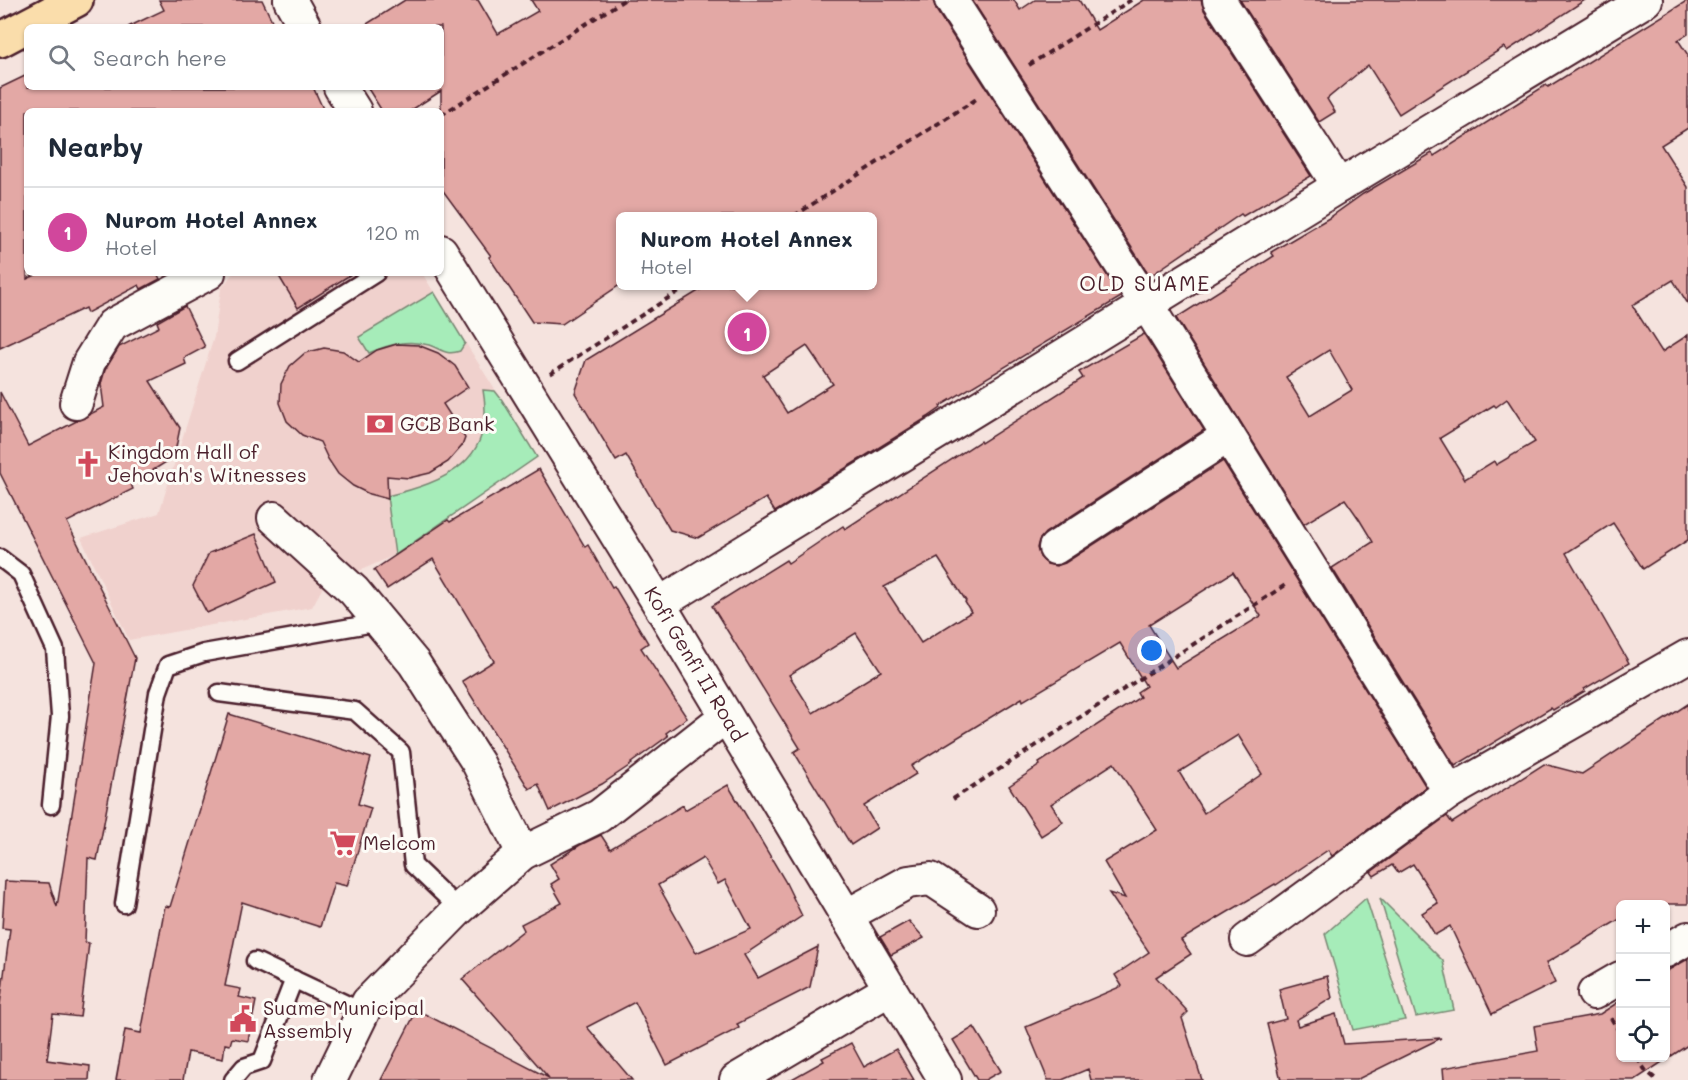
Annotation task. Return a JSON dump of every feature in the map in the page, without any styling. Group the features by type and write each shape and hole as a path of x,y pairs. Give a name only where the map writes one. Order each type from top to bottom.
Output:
{"highway":[{"path":"30,24 76,0"},
{"path":"0,40 24,27"}],"street":[{"path":"290,0 303,24"},
{"path":"951,0 1147,304 1450,792"},
{"path":"1219,0 1339,186"},
{"path":"659,604 1646,0"},
{"name":"Kofi Genfi II Road","path":"444,256 659,604 945,1080"},
{"path":"76,404 89,362 112,325 203,276"},
{"path":"1055,548 1228,436"},
{"path":"274,518 354,591 414,663 478,763 523,853"},
{"path":"1247,940 1450,792 1688,656"},
{"path":"330,1080 368,1002 459,909 523,853 599,816 726,716"},
{"path":"846,916 908,882 931,879 978,910"},
{"path":"1670,948 1688,938"},
{"path":"736,1080 890,988"}],"lane":[{"path":"237,361 371,276"},
{"path":"0,558 21,574 55,649 60,716 51,805"},
{"path":"124,904 158,693 168,665 204,653 380,622"},
{"path":"219,693 355,711 401,752 413,865 459,909"},
{"path":"255,961 363,1012"},
{"path":"233,1080 244,1067 262,1061 294,979"}],"path":[{"path":"444,113 624,0"},
{"path":"800,212 1131,0"},
{"path":"527,389 679,290"},
{"path":"953,799 1311,570"},
{"path":"1640,1062 1657,1080"}],"shaded area":[{"path":"231,276 424,276 537,457 395,555 323,587 312,607 129,640 81,538 159,513 214,337 221,289"}],"green space":[{"path":"434,292 465,343 460,351 447,352 421,343 406,343 391,345 369,353 359,337"},
{"path":"483,390 495,391 537,457 395,555 387,496 429,484 447,475 474,451 482,435 485,414"},
{"path":"1366,898 1405,1020 1353,1030 1325,934"},
{"path":"1380,898 1443,961 1454,1010 1416,1017"}],"building":[{"path":"159,0 262,0 274,24 134,24 164,10"},
{"path":"405,0 478,0 498,34 538,11 531,0 933,0 936,10 1121,297 940,406 941,408 928,417 775,512 766,498 698,538 670,530 626,455 616,461 575,393 586,360 700,290 877,290 877,212 616,212 616,287 562,324 532,322 489,257 491,256 444,192 444,108 441,108 441,91 415,108 380,108 369,90 444,90 444,24 367,24","holes":["807,346 833,384 787,413 763,375"]},
{"path":"972,0 1014,0 1020,10 1035,0 1079,0 1097,30 1144,0 1201,0 1204,10 1311,176 1243,216 1241,214 1150,276"},
{"path":"1240,0 1585,0 1507,51 1504,47 1399,114 1368,65 1327,99 1335,112 1319,122"},
{"path":"1688,0 1688,34 1678,40 1688,55 1688,128 1661,145 1688,187 1688,304 1673,280 1632,305 1662,352 1688,335 1688,540 1643,569 1613,523 1566,553 1629,663 1455,766 1332,568 1373,542 1359,519 1345,499 1304,524 1176,318 1274,256 1271,252 1329,218 1363,194 1432,153 1434,156 1546,85 1548,87","holes":["1329,350 1352,390 1310,416 1286,377","1507,399 1535,442 1496,465 1494,461 1465,479 1440,438"]},
{"path":"24,76 24,90 314,90 323,108 24,108 24,276 27,276 27,279 34,276 158,276 160,279 141,289 139,285 87,313 85,308 0,348 0,88"},
{"path":"279,276 348,276 298,308"},
{"path":"185,306 205,347 184,358 186,364 150,381 180,428 174,457 131,484 133,489 67,522 135,658 97,860 88,858 85,942 89,943 80,1017 53,1014 47,1060 90,1066 89,1080 0,1080 0,1005 10,929 2,928 5,881 49,883 57,907 96,663 0,473 0,392 28,446 104,407 101,384 105,370 119,347 159,327 157,322"},
{"path":"1144,334 1204,430 1045,533 1039,540 1037,548 1040,557 1047,564 1056,566 1065,563 1223,461 1426,787 1332,856 1328,850 1276,885 1181,940 1191,954 1156,977 1188,1012 1182,1018 1202,1080 1091,1080 1088,1069 1062,1080 1048,1080 1026,1027 1122,986 1115,975 1149,952 1109,893 1125,898 1104,862 1157,830 1114,763 1051,804 1063,822 1041,836 1009,786 1040,765 1039,763 1140,697 1137,692 1146,686 1120,643 1023,701 1022,698 911,766 916,774 864,806 877,828 851,845 794,752 800,748 712,606 786,560 788,563 843,526 845,529 980,441 981,443 1083,378 1079,372","holes":["938,558 971,612 921,643 884,587","1233,572 1261,616 1176,668 1149,625","856,633 881,671 813,713 789,675","1238,735 1262,774 1204,813 1179,772"]},
{"name":"GCB Bank","path":"397,344 418,345 438,353 455,366 468,387 443,404 465,438 462,446 448,462 430,473 409,478 387,476 388,499 369,494 353,486 338,474 320,442 302,435 287,421 280,403 281,384 290,366 305,353 324,348 343,351 359,362 377,350"},
{"path":"539,469 585,547 588,545 648,643 641,648 687,718 666,733 668,736 632,764 602,784 550,811 538,784 529,789 462,681 494,661 433,559 387,589 374,570 448,520 450,522"},
{"path":"256,534 276,582 207,613 193,586 209,553"},
{"path":"1688,704 1688,904 1670,904 1670,900 1616,900 1616,921 1546,963 1555,983 1492,1014 1450,926 1435,935 1422,913 1438,903 1413,864 1398,873 1392,865 1374,876 1371,872 1447,816 1452,823 1544,764 1582,774"},
{"path":"229,714 371,758 358,804 371,808 347,886 334,883 320,927 242,902 225,986 241,989 239,997 256,1001 248,1041 232,1038 230,1045 225,1044 223,1059 188,1052 183,1080 116,1080 125,1030 141,1033 165,906 170,907"},
{"path":"728,785 785,881 802,916 744,955 758,978 818,947 810,987 737,1024 739,1028 667,1065 635,1002 587,1027 632,1080 381,1080 417,1010 549,1078 462,979 524,930 521,924 562,903 551,884 559,879 550,864 601,835 610,849 683,805 685,810","holes":["703,858 718,884 725,880 751,929 696,953 658,885"]},
{"path":"909,921 924,938 891,955 880,937"},
{"path":"1688,959 1688,1045 1670,1057 1670,1008 1670,969"},
{"path":"1327,976 1332,998 1296,1020 1298,1026 1336,1014 1344,1044 1441,1038 1356,1080 1281,1080 1267,1024 1286,1019 1279,989"},
{"path":"1616,1004 1616,1062 1662,1062 1635,1080 1444,1080 1443,1068 1538,1051 1534,1026 1600,1014"},
{"path":"974,1027 1001,1071 985,1080 977,1080 953,1040"},
{"path":"851,1043 864,1067 896,1049 914,1080 790,1080 824,1061 822,1058"}],"place":[{"name":"Nurom Hotel Annex","path":"747,332"},
{"name":"GCB Bank","path":"380,424"},
{"name":"Kingdom Hall of Jehovah's Witnesses","path":"88,464"},
{"name":"Melcom","path":"343,843"},
{"name":"Suame Municipal Assembly","path":"243,1019"}],"district":[{"name":"OLD SUAME","path":"1145,284"}]}
